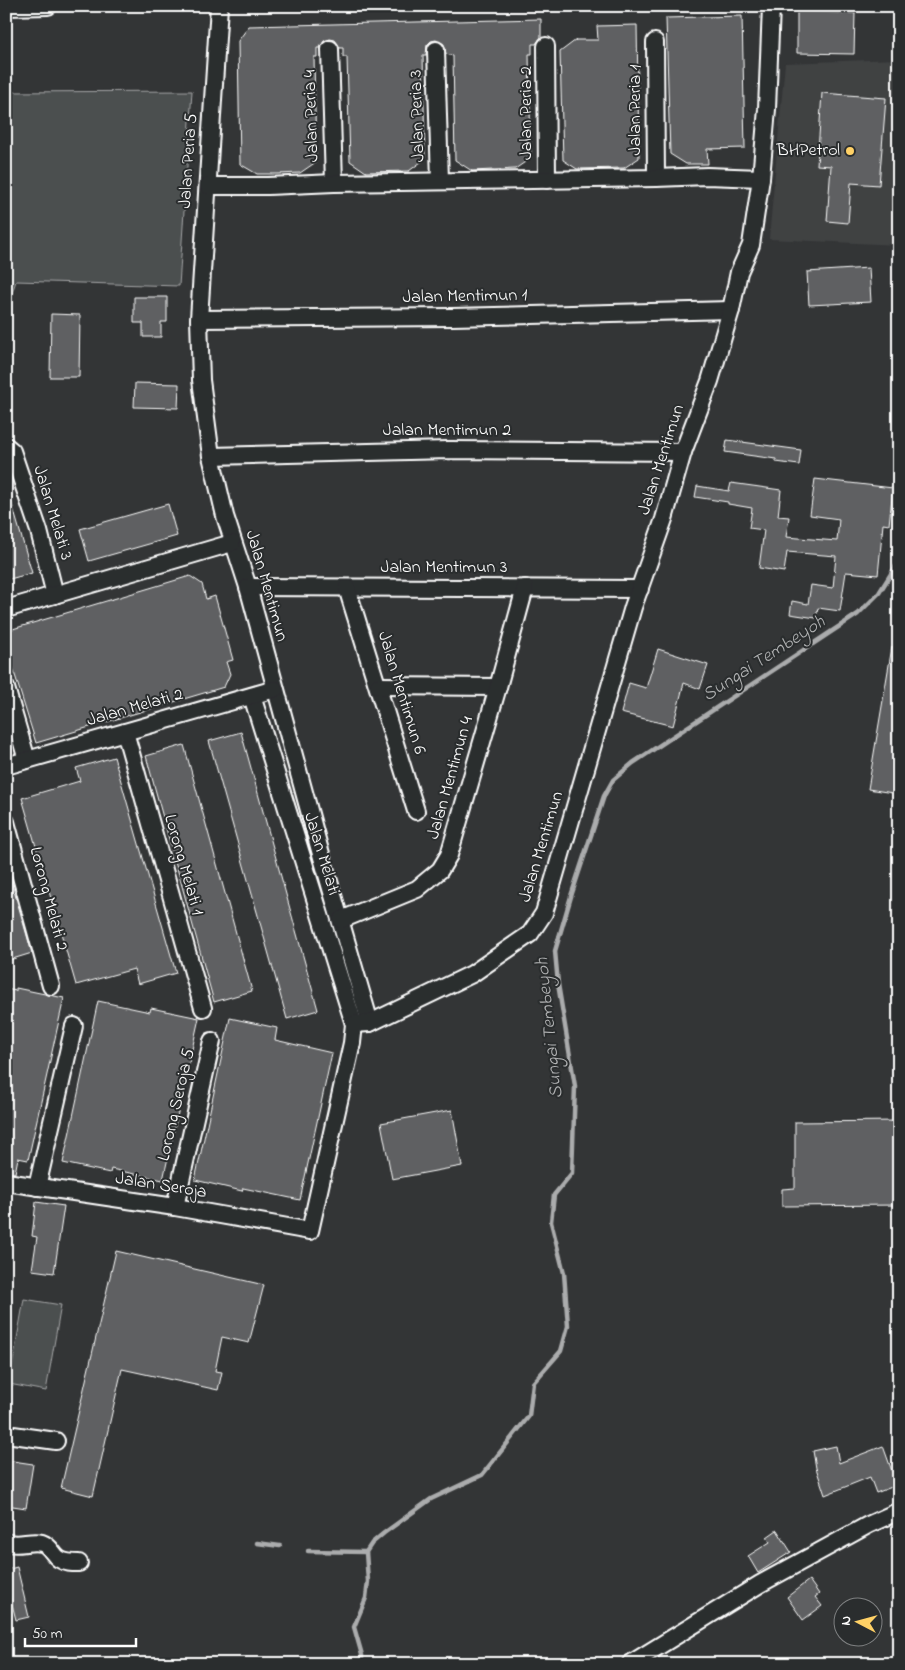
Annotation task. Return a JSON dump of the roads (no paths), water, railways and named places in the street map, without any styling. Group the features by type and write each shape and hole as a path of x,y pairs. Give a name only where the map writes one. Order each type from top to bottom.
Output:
{"street":[{"path":"6,7 48,6"},
{"name":"Jalan Peria 5","path":"199,319 219,6"},
{"name":"Jalan Mentimun","path":"199,319 202,380 211,456 232,543 248,587 275,690 341,920 362,1023 472,974 530,934 544,912 630,617 664,519 684,452 710,381 731,310 739,272 751,245 761,178 767,109 771,6"},
{"name":"Jalan Peria 1","path":"655,42 656,178"},
{"name":"Jalan Peria 2","path":"546,46 547,180"},
{"name":"Jalan Peria 4","path":"330,49 334,182"},
{"name":"Jalan Peria 3","path":"436,50 440,181"},
{"path":"208,186 707,176 761,178"},
{"name":"Jalan Mentimun 1","path":"199,319 452,318 731,310"},
{"name":"Jalan Melati 3","path":"6,446 12,451 39,531 56,595"},
{"name":"Jalan Mentimun 2","path":"211,456 450,450 684,452"},
{"path":"6,609 232,543"},
{"name":"Jalan Mentimun 3","path":"248,587 640,589"},
{"name":"Jalan Mentimun 6","path":"347,588 416,811"},
{"name":"Jalan Mentimun 4","path":"341,920 417,889 440,870 449,855 525,588"},
{"path":"378,686 498,687"},
{"path":"6,688 27,760"},
{"name":"Jalan Melati 2","path":"6,766 275,690"},
{"name":"Jalan Melati","path":"252,696 362,1023 352,1043 310,1231"},
{"name":"Lorong Melati 1","path":"124,732 203,1008"},
{"name":"Lorong Melati 2","path":"6,822 51,986"},
{"path":"37,1187 74,1026"},
{"name":"Lorong Seroja 5","path":"175,1208 212,1041"},
{"name":"Jalan Seroja","path":"6,1182 310,1231"},
{"path":"6,1434 56,1442"},
{"path":"630,1664 760,1584 868,1524 899,1511"},
{"path":"6,1542 17,1544 41,1543 50,1548 59,1559 79,1563"}],"waterway":[{"name":"Sungai Tembeyoh","path":"362,1664 362,1655 354,1627 366,1598 368,1581 366,1552 372,1543 384,1533 431,1499 482,1475 529,1416 533,1383 561,1351 568,1326 564,1273 551,1222 554,1195 572,1173 575,1086 558,984 555,951 604,796 613,780 633,763 858,614 879,593 899,561"},
{"path":"257,1543 280,1546"},
{"path":"308,1551 366,1552"}],"place":[{"name":"BHPetrol","path":"850,151"}]}
